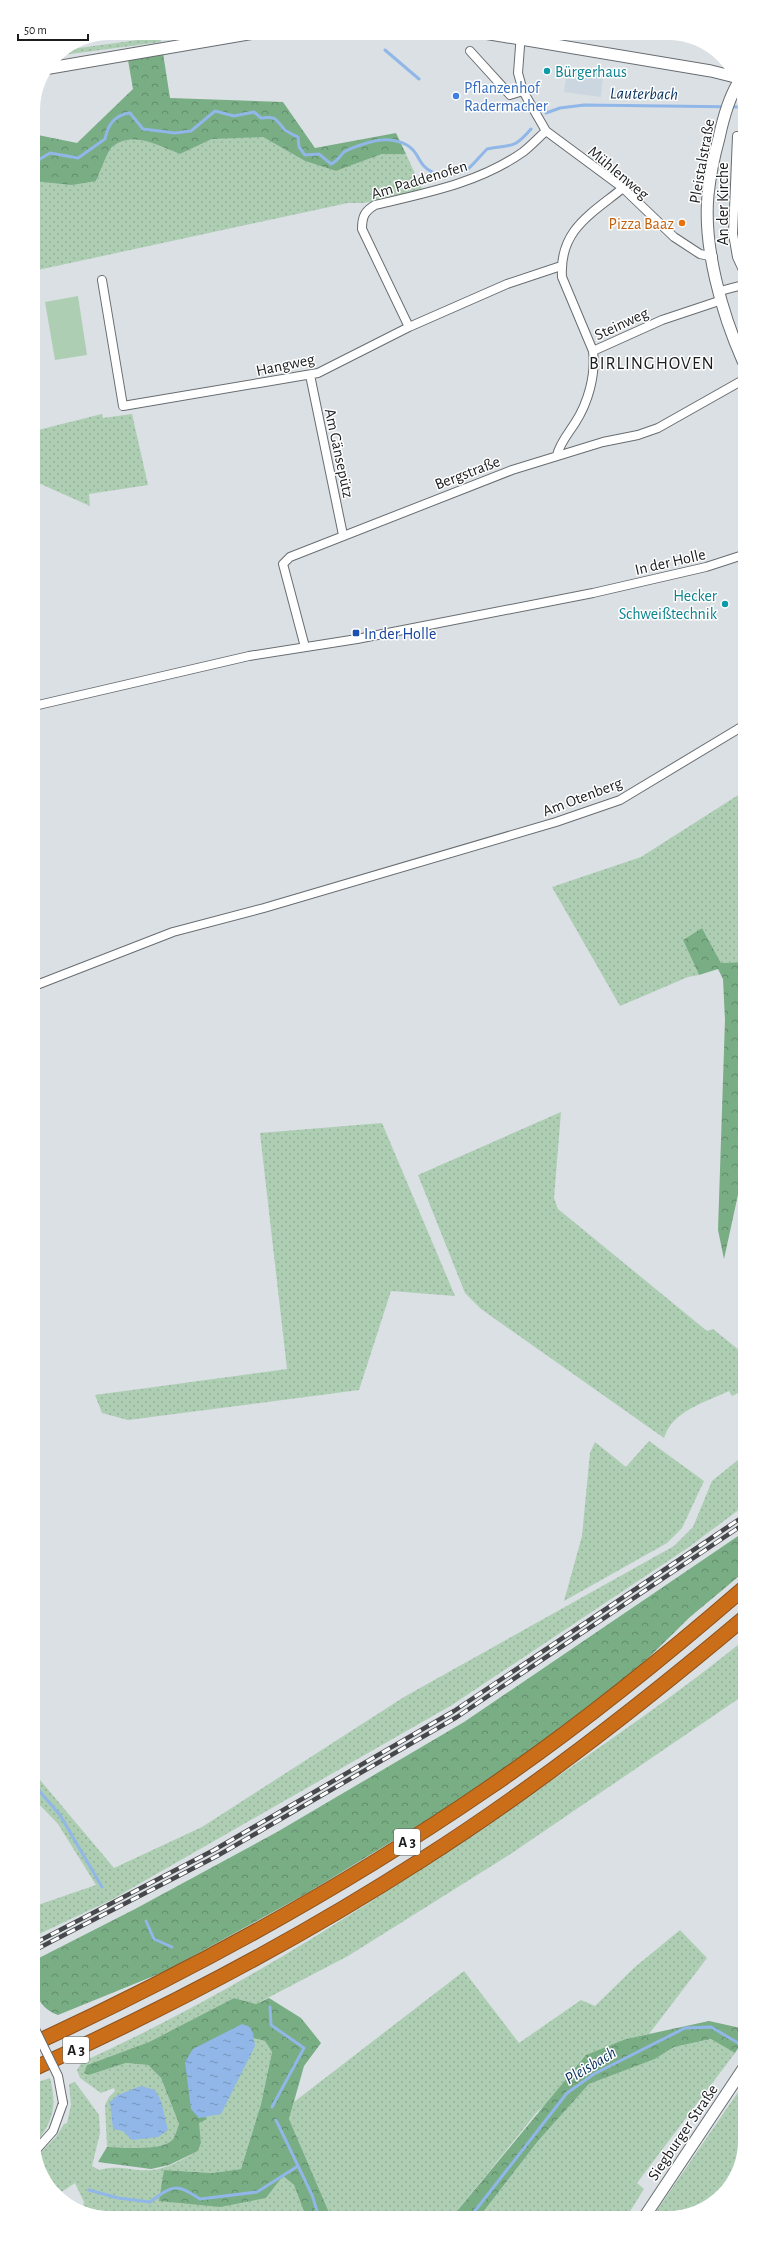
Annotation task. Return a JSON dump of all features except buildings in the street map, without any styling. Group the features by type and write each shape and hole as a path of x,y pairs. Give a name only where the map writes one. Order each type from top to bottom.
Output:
{"highway":[{"name":"A 3","path":"40,2040 107,2010 252,1935 413,1838 548,1746 625,1687 738,1593"},
{"name":"A 3","path":"40,2066 116,2031 270,1952 423,1860 560,1765 638,1706 738,1623"}],"main road":[{"path":"55,67 214,40"},
{"path":"543,40 711,71 730,76"},
{"name":"Pleistalstraße","path":"735,89 724,115 708,195 709,227 713,258 721,296 738,346"},
{"name":"Siegburger Straße","path":"648,2211 738,2076"}],"street":[{"name":"Mühlenweg","path":"521,40 518,73 523,91 546,132 622,188 674,237 700,254 713,258"},
{"path":"470,51 510,95 523,91"},
{"name":"Am Paddenofen","path":"409,327 362,229 362,219 367,210 375,205 450,187 488,171 522,152 546,132"},
{"name":"An der Kirche","path":"737,136 733,234 738,259"},
{"path":"593,351 562,277 561,266 572,230 622,188"},
{"name":"Hangweg","path":"102,280 123,406 310,375 409,327 507,284 561,266"},
{"name":"Steinweg","path":"557,455 559,447 576,421 591,387 594,360 593,351 738,288"},
{"name":"Am Gänsepütz","path":"310,375 343,536"},
{"name":"Bergstraße","path":"305,647 283,564 290,557 512,470 557,455 658,428 738,383"},
{"name":"In der Holle","path":"40,705 249,656 357,639 593,593 706,568 738,557"},
{"name":"Am Otenberg","path":"40,984 174,932 264,908 556,822 620,800 738,729"},
{"path":"40,2040 58,2076 62,2090 63,2103 53,2131 40,2145"}],"shaded area":[{"path":"567,70 603,75 601,97 564,92"}],"green space":[{"path":"138,40 161,40 161,42 68,54 78,48"},
{"path":"163,53 170,98 283,102 315,148 396,133 406,154 382,154 336,171 305,161 263,137 212,139 180,154 146,141 129,140 120,142 112,147 96,181 72,185 40,182 40,135 77,143 133,89 128,60"},
{"path":"263,137 305,161 336,171 382,154 406,154 422,189 364,203 348,203 40,269 40,181 96,181 110,150 120,142 129,140 146,141 180,154 212,139"},
{"path":"78,296 87,355 55,360 45,302"},
{"path":"102,414 103,418 132,414 148,485 89,494 90,506 40,484 40,430"},
{"path":"738,795 738,962 721,963 702,928 683,940 699,975 688,977 620,1006 552,887 641,857"},
{"path":"702,928 721,963 738,962 738,1195 724,1259 718,1230 725,1020 723,979 718,969 699,975 683,940"},
{"path":"561,1112 554,1198 558,1209 707,1331 713,1329 738,1349 738,1393 732,1396 729,1391 691,1408 674,1421 664,1438 481,1309 465,1293 418,1175"},
{"path":"382,1123 455,1296 391,1291 359,1390 128,1420 102,1413 95,1395 287,1369 260,1133"},
{"path":"649,1441 704,1481 682,1528 667,1543 564,1601 582,1536 590,1453 595,1442 626,1467"},
{"path":"738,1460 738,1510 689,1547 452,1705 111,1900 40,1934 40,1904 96,1885 58,1824 40,1805 40,1780 114,1868 202,1827 404,1697 674,1546 693,1527 712,1481"},
{"path":"738,1536 738,1577 690,1617 637,1669 483,1786 309,1892 166,1971 58,2015 43,2006 40,2002 40,1957 135,1909 277,1832 464,1722"},
{"path":"738,1645 738,1699 509,1855 348,1956 256,2004 234,1998 149,2042 87,2065 89,2075 126,2063 148,2065 161,2078 179,2124 173,2139 161,2146 142,2148 107,2147 105,2105 109,2097 115,2091 114,2088 101,2093 80,2078 77,2070 82,2062 138,2036 193,2007 300,1946 456,1846 597,1749 716,1663"},
{"path":"680,1930 707,1958 649,2034 626,2039 537,2112 457,2211 328,2211 289,2119 294,2102 464,1971 519,2043 581,2000 595,2006 635,1967"},
{"path":"234,1998 256,2004 269,1998 301,2018 321,2043 304,2066 289,2119 328,2211 304,2211 294,2185 283,2176 266,2198 220,2207 159,2201 164,2170 212,2173 241,2169 261,2104 272,2052 265,2041 253,2038 188,2069 189,2091 193,2103 201,2114 207,2119 199,2123 201,2143 198,2151 169,2165 151,2169 98,2162 107,2147 142,2148 161,2146 168,2143 174,2137 179,2124 161,2078 148,2065 126,2063 89,2075 84,2073 87,2065 149,2042"},
{"path":"709,2021 738,2027 738,2048 735,2053 711,2039 674,2047 655,2059 589,2084 538,2141 484,2211 457,2211 586,2055 626,2039"},
{"path":"253,2038 265,2041 272,2052 261,2104 241,2169 212,2173 164,2170 266,2198 283,2176 294,2185 304,2211 105,2211 83,2206 84,2202 75,2183 62,2192 57,2187 45,2168 41,2152 56,2137 64,2124 67,2123 71,2105 69,2084 75,2082 99,2115 100,2133 92,2166 99,2170 107,2168 138,2170 158,2169 176,2163 198,2151 201,2143 197,2111 187,2087 188,2069"},
{"path":"712,2039 735,2053 637,2183 644,2189 630,2211 484,2211 538,2141 589,2084 655,2059 674,2047"},
{"path":"50,2078 53,2105 50,2120 40,2138 40,2081"},
{"path":"738,2092 737,2150 734,2164 724,2184 718,2191 695,2206 686,2209 656,2211"}],"water":[{"path":"242,2024 250,2027 253,2033 255,2046 221,2114 199,2118 191,2109 185,2062 193,2049"},
{"path":"141,2086 155,2090 161,2101 168,2130 158,2137 132,2140 123,2131 113,2129 110,2102 118,2095"}],"waterway":[{"path":"385,50 419,79"},
{"name":"Lauterbach","path":"546,113 560,108 584,105 738,107"},
{"name":"Lauterbach","path":"40,159 50,153 78,158 105,139 110,125 116,118 124,114 130,113 143,129 175,133 191,131 215,111 234,116 254,112 261,118 269,117 274,119 279,122 285,130 298,137 299,147 305,155 319,154 331,164 344,152 351,148 374,141 390,140 410,147 423,165 433,172 451,175 468,169 487,149 516,143 531,129"},
{"path":"40,1792 60,1815 102,1887"},
{"path":"146,1921 154,1939 172,1947"},
{"path":"270,2007 271,2025 304,2048 272,2107"},
{"name":"Pleisbach","path":"475,2211 567,2093 594,2074 685,2028 711,2027 738,2043"},
{"path":"276,2120 312,2195 317,2211"},
{"path":"89,2190 118,2198 150,2202 170,2189 180,2188 200,2199 257,2192 298,2166"}],"railway":[{"path":"40,1940 214,1850 454,1711 738,1520"},
{"path":"40,1947 217,1856 457,1717 738,1528"}],"place":[{"name":"Bürgerhaus","path":"547,71"},
{"name":"Pflanzenhof Radermacher","path":"456,96"},
{"name":"Pizza Baaz","path":"682,223"},
{"name":"Hecker Schweißtechnik","path":"725,604"},
{"name":"In der Holle","path":"356,633"}],"district":[{"name":"BIRLINGHOVEN","path":"652,363"}]}
